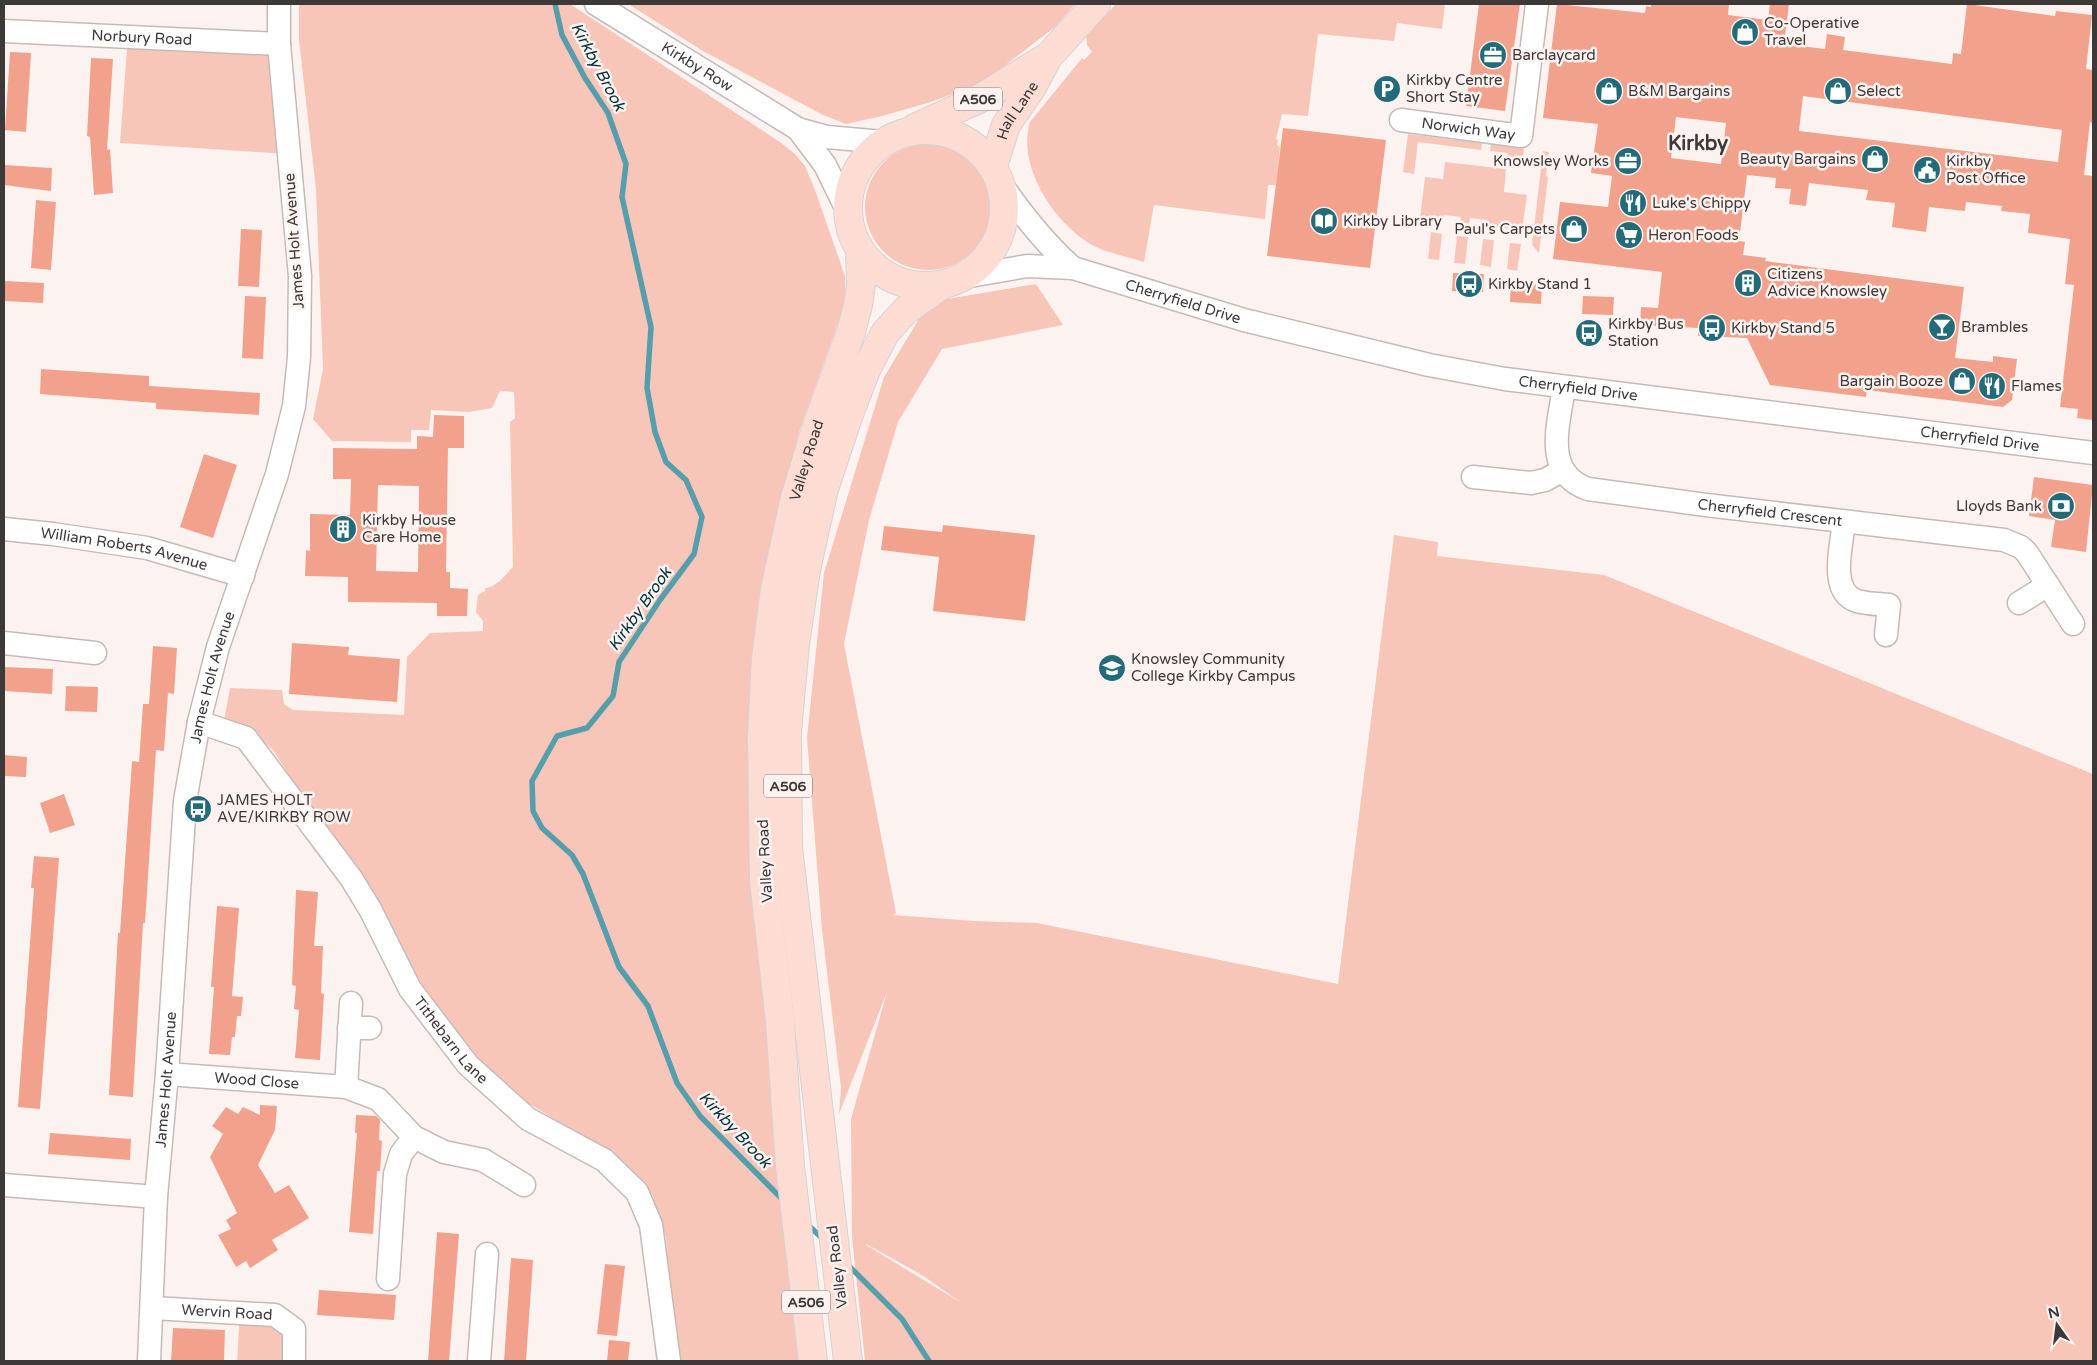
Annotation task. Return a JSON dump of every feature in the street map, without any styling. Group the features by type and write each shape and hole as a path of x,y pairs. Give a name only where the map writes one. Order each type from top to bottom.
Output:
{"main road":[{"name":"Hall Lane","path":"997,175 1006,125 1032,87 1048,57 1096,4"},
{"name":"Hall Lane","path":"893,137 983,97 1048,57"},
{"path":"893,137 924,129 944,131 964,139 980,151 997,175"},
{"name":"A506","path":"893,137 863,160 851,184 847,210 850,232 860,252 875,269 895,281 917,287 952,282 986,260 1000,237 1005,210 997,175"},
{"name":"Valley Road","path":"813,1361 790,1166 780,1021 764,882 762,736 766,658 775,589 795,498 816,429 851,332 858,306 861,285 860,252"},
{"name":"Valley Road","path":"848,1361 788,847 787,732 795,644 806,570 824,489 866,370 885,333 892,324 906,310 952,282"}],"street":[{"name":"James Holt Avenue","path":"149,1361 156,1197 167,1074 185,801 200,722 218,647 277,474 294,406 299,357 300,276 279,44 279,4"},
{"name":"Kirkby Row","path":"596,4 798,129 827,137 893,137"},
{"name":"Norwich Way","path":"1401,120 1521,136 1537,4"},
{"name":"Norbury Road","path":"4,31 279,44"},
{"name":"Kirkby Row","path":"798,129 825,165 847,210"},
{"name":"Cherryfield Drive","path":"997,175 1018,208 1056,254 1073,268"},
{"name":"Cherryfield Drive","path":"952,282 1027,266 1073,268 1244,320 1429,364 1564,387 2093,453"},
{"path":"1473,477 1530,483 1545,480 1562,470 1557,456 1557,446 1564,387"},
{"name":"Cherryfield Crescent","path":"1562,470 1573,482 1588,489 1844,522 2004,540 2021,547 2028,553 2073,624"},
{"path":"1844,522 1839,569 1840,585 1849,597 1857,601 1889,605 1886,635"},
{"name":"William Roberts Avenue","path":"4,529 147,548 243,576"},
{"path":"2019,603 2048,585"},
{"path":"4,643 95,653"},
{"name":"Tithebarn Lane","path":"200,722 246,738 351,878 370,909 410,989 468,1065 528,1119 604,1160 637,1192 651,1225 669,1361"},
{"path":"346,1087 360,1028 351,1003"},
{"name":"Wood Close","path":"167,1074 346,1087 378,1098 414,1137 444,1152 484,1160 524,1185"},
{"path":"388,1279 394,1174 401,1154 414,1137"},
{"path":"4,1184 156,1197"},
{"path":"480,1361 487,1254"},
{"name":"Wervin Road","path":"152,1308 275,1315 294,1329 294,1361"}],"shaded area":[{"path":"299,4 570,4 780,142 795,154 805,166 815,190 845,276 845,304 800,429 776,529 757,636 800,1361 675,1361 666,1238 652,1194 623,1162 517,1096 477,1058 441,1018 413,969 273,750 252,731 224,720 230,688 282,690 284,704 293,710 404,715 407,657 430,633 483,631 483,621 476,612 478,595 485,591 485,588 497,583 513,567 510,422 515,418 514,392 500,391 492,408 469,412 431,410 429,430 411,430 411,442 332,441 313,419 323,369 316,190 299,40"},
{"path":"628,4 1075,4 1055,27 982,83 931,102 846,124 823,115 703,51"},
{"path":"1116,4 1445,4 1442,29 1397,23 1394,41 1318,34 1308,116 1282,114 1276,139 1278,140 1277,145 1280,147 1276,185 1268,185 1265,219 1154,205 1144,262 1114,254 1096,247 1081,238 1054,211 1034,176 1029,158 1027,139 1030,122 1082,58 1084,60 1092,52 1087,45 1086,35"},
{"path":"128,36 279,44 288,154 120,143"},
{"path":"1408,134 1482,143 1481,150 1418,142 1414,174 1403,172"},
{"path":"928,144 952,148 973,162 987,183 991,207 987,231 973,252 952,266 928,270 904,266 883,252 869,231 865,207 869,183 883,162 904,148"},
{"path":"1491,144 1524,148 1523,161 1507,159 1508,153 1490,151"},
{"path":"1543,151 1549,152 1539,253 1532,245"},
{"path":"1445,162 1506,169 1504,192 1527,195 1522,230 1487,226 1487,220 1470,218 1469,224 1460,222 1461,217 1444,215 1443,221 1420,218 1425,177 1443,179"},
{"path":"1431,232 1442,234 1439,260 1428,259"},
{"path":"1457,236 1468,237 1465,264 1454,263"},
{"path":"1483,239 1494,240 1491,267 1480,265"},
{"path":"1510,243 1521,244 1517,271 1507,269"},
{"path":"1036,284 1063,325 942,349 898,422 869,520 844,644 896,913 893,915 1037,923 1338,984 1394,535 1438,542 1437,556 1604,575 2093,774 2093,1361 865,1361 852,1237 851,1119 887,992 839,1114 841,1088 822,930 807,738 824,573 884,377 929,302","holes":["866,1244 922,1275 960,1302"]},
{"path":"240,1312 294,1329 292,1361 237,1361"}],"building":[{"name":"Barclaycard","path":"1479,4 1520,4 1505,111 1466,106"},
{"path":"1557,4 1645,13 1646,6 1651,7 1651,4 1729,4 1728,15 1768,20 1770,4 1789,4 1784,44 1825,49 1827,34 1845,37 1843,50 1952,64 1953,53 1961,54 1967,4 2055,16 2056,11 2092,15 2086,69 2093,70 2093,123 2090,122 2084,175 2093,176 2093,420 2077,418 2078,409 2060,407 2074,285 2065,284 2070,239 2028,233 2030,214 2001,211 2002,206 1966,202 1965,211 1929,207 1926,232 1892,227 1895,203 1866,200 1868,190 1809,183 1806,206 1789,204 1791,189 1775,188 1776,178 1747,175 1739,241 1745,242 1743,255 1766,258 1765,261 1964,287 1955,358 1993,362 1993,356 2017,359 2012,400 2003,407 1867,390 1866,397 1770,385 1747,338 1698,336 1698,328 1640,325 1641,307 1658,308 1662,272 1553,259 1560,202 1608,207 1612,176 1591,173 1598,124 1543,118","holes":["1803,96 2062,130 2058,162 1799,131","1676,117 1726,123 1721,164 1671,158"]},
{"path":"10,52 31,53 26,132 5,130"},
{"path":"91,58 113,59 107,150 110,149 113,193 94,195 90,137 87,136"},
{"name":"Kirkby Library","path":"1283,128 1386,140 1370,268 1267,256"},
{"path":"4,165 52,168 51,191 4,185"},
{"path":"36,200 56,202 51,270 31,268"},
{"path":"241,229 262,230 259,287 238,286"},
{"path":"1453,273 1484,274 1483,292 1452,291"},
{"path":"4,281 44,283 43,303 4,301"},
{"path":"1511,284 1542,285 1541,304 1510,302"},
{"path":"245,296 266,297 263,359 242,358"},
{"path":"1583,296 1614,297 1613,315 1582,314"},
{"path":"41,369 149,376 149,386 260,393 259,415 156,409 156,403 40,394"},
{"name":"Kirkby House Care Home","path":"434,415 464,416 464,448 448,448 446,572 450,572 450,588 468,589 467,616 437,616 437,603 348,602 348,577 305,576 306,550 310,551 310,514 350,515 351,479 333,479 333,448 417,449 417,436 433,437","holes":["378,485 419,486 418,572 376,571"]},
{"path":"204,454 237,465 213,538 180,527"},
{"name":"Lloyds Bank","path":"2034,477 2093,485 2086,552 2051,547 2055,520 2029,516"},
{"path":"943,525 1035,535 1025,621 933,611 939,557 881,550 884,526 942,532"},
{"path":"292,643 349,647 348,655 400,659 397,702 289,694"},
{"path":"153,646 177,648 174,694 168,693 164,751 156,750 145,923 143,923 133,1097 109,1095 118,933 120,933 132,761 139,762 143,704 149,704"},
{"path":"4,667 53,669 52,694 4,691"},
{"path":"66,686 98,687 97,712 65,711"},
{"path":"4,755 27,757 26,777 4,776"},
{"path":"64,794 75,825 50,833 40,803"},
{"path":"34,856 59,858 40,1109 18,1107 34,888 31,888"},
{"path":"296,890 318,892 314,946 323,946 321,993 324,994 320,1060 295,1058 299,1010 294,1009 296,986 292,985"},
{"path":"217,906 239,908 232,996 243,997 241,1016 237,1016 235,1037 232,1037 230,1055 209,1054 214,987 211,987"},
{"path":"260,1105 277,1106 275,1130 258,1165 275,1193 289,1185 309,1218 272,1240 278,1250 250,1268 246,1261 236,1267 218,1235 231,1229 226,1220 237,1213 210,1157 223,1134 212,1126 226,1107 238,1114 243,1107 260,1115"},
{"path":"356,1115 376,1116 380,1120 379,1140 382,1141 380,1171 377,1171 373,1234 349,1232 357,1133 355,1133"},
{"path":"50,1133 131,1139 130,1160 48,1154"},
{"path":"437,1232 459,1234 449,1361 428,1361"},
{"path":"511,1258 533,1260 526,1361 504,1361"},
{"path":"605,1264 625,1266 617,1336 597,1334"},
{"path":"319,1290 396,1295 394,1320 317,1315"},
{"path":"173,1328 225,1330 224,1361 171,1361"},
{"path":"609,1340 630,1342 628,1361 607,1361"}],"waterway":[{"name":"Kirkby Brook","path":"555,4 562,35 585,78 608,113 626,164 622,197 651,327 647,388 655,432 666,462 686,480 702,517 694,554 660,600 619,662 613,696 587,728 557,736 532,781 533,811 542,828 572,855 583,874 619,967 648,1006 677,1083 700,1116 784,1201"},
{"name":"Kirkby Brook","path":"806,1223 825,1241"},
{"name":"Kirkby Brook","path":"847,1264 902,1319 929,1361"}],"place":[{"name":"Co-Operative Travel","path":"1745,32"},
{"name":"Barclaycard","path":"1493,55"},
{"name":"Kirkby Centre Short Stay","path":"1387,89"},
{"name":"B&M Bargains","path":"1609,91"},
{"name":"Select","path":"1838,91"},
{"name":"Beauty Bargains","path":"1875,159"},
{"name":"Knowsley Works","path":"1628,161"},
{"name":"Kirkby Post Office","path":"1927,170"},
{"name":"Luke's Chippy","path":"1633,203"},
{"name":"Kirkby Library","path":"1324,221"},
{"name":"Paul's Carpets","path":"1574,229"},
{"name":"Heron Foods","path":"1629,235"},
{"name":"Citizens Advice Knowsley","path":"1748,283"},
{"name":"Kirkby Stand 1","path":"1469,284"},
{"name":"Brambles","path":"1942,327"},
{"name":"Kirkby Stand 5","path":"1712,328"},
{"name":"Kirkby Bus Station","path":"1589,333"},
{"name":"Bargain Booze","path":"1962,381"},
{"name":"Flames","path":"1992,386"},
{"name":"Lloyds Bank","path":"2061,506"},
{"name":"Kirkby House Care Home","path":"343,529"},
{"name":"Knowsley Community College Kirkby Campus","path":"1112,668"},
{"name":"JAMES HOLT AVE/KIRKBY ROW","path":"198,809"}],"district":[{"name":"Kirkby","path":"1698,144"}]}
